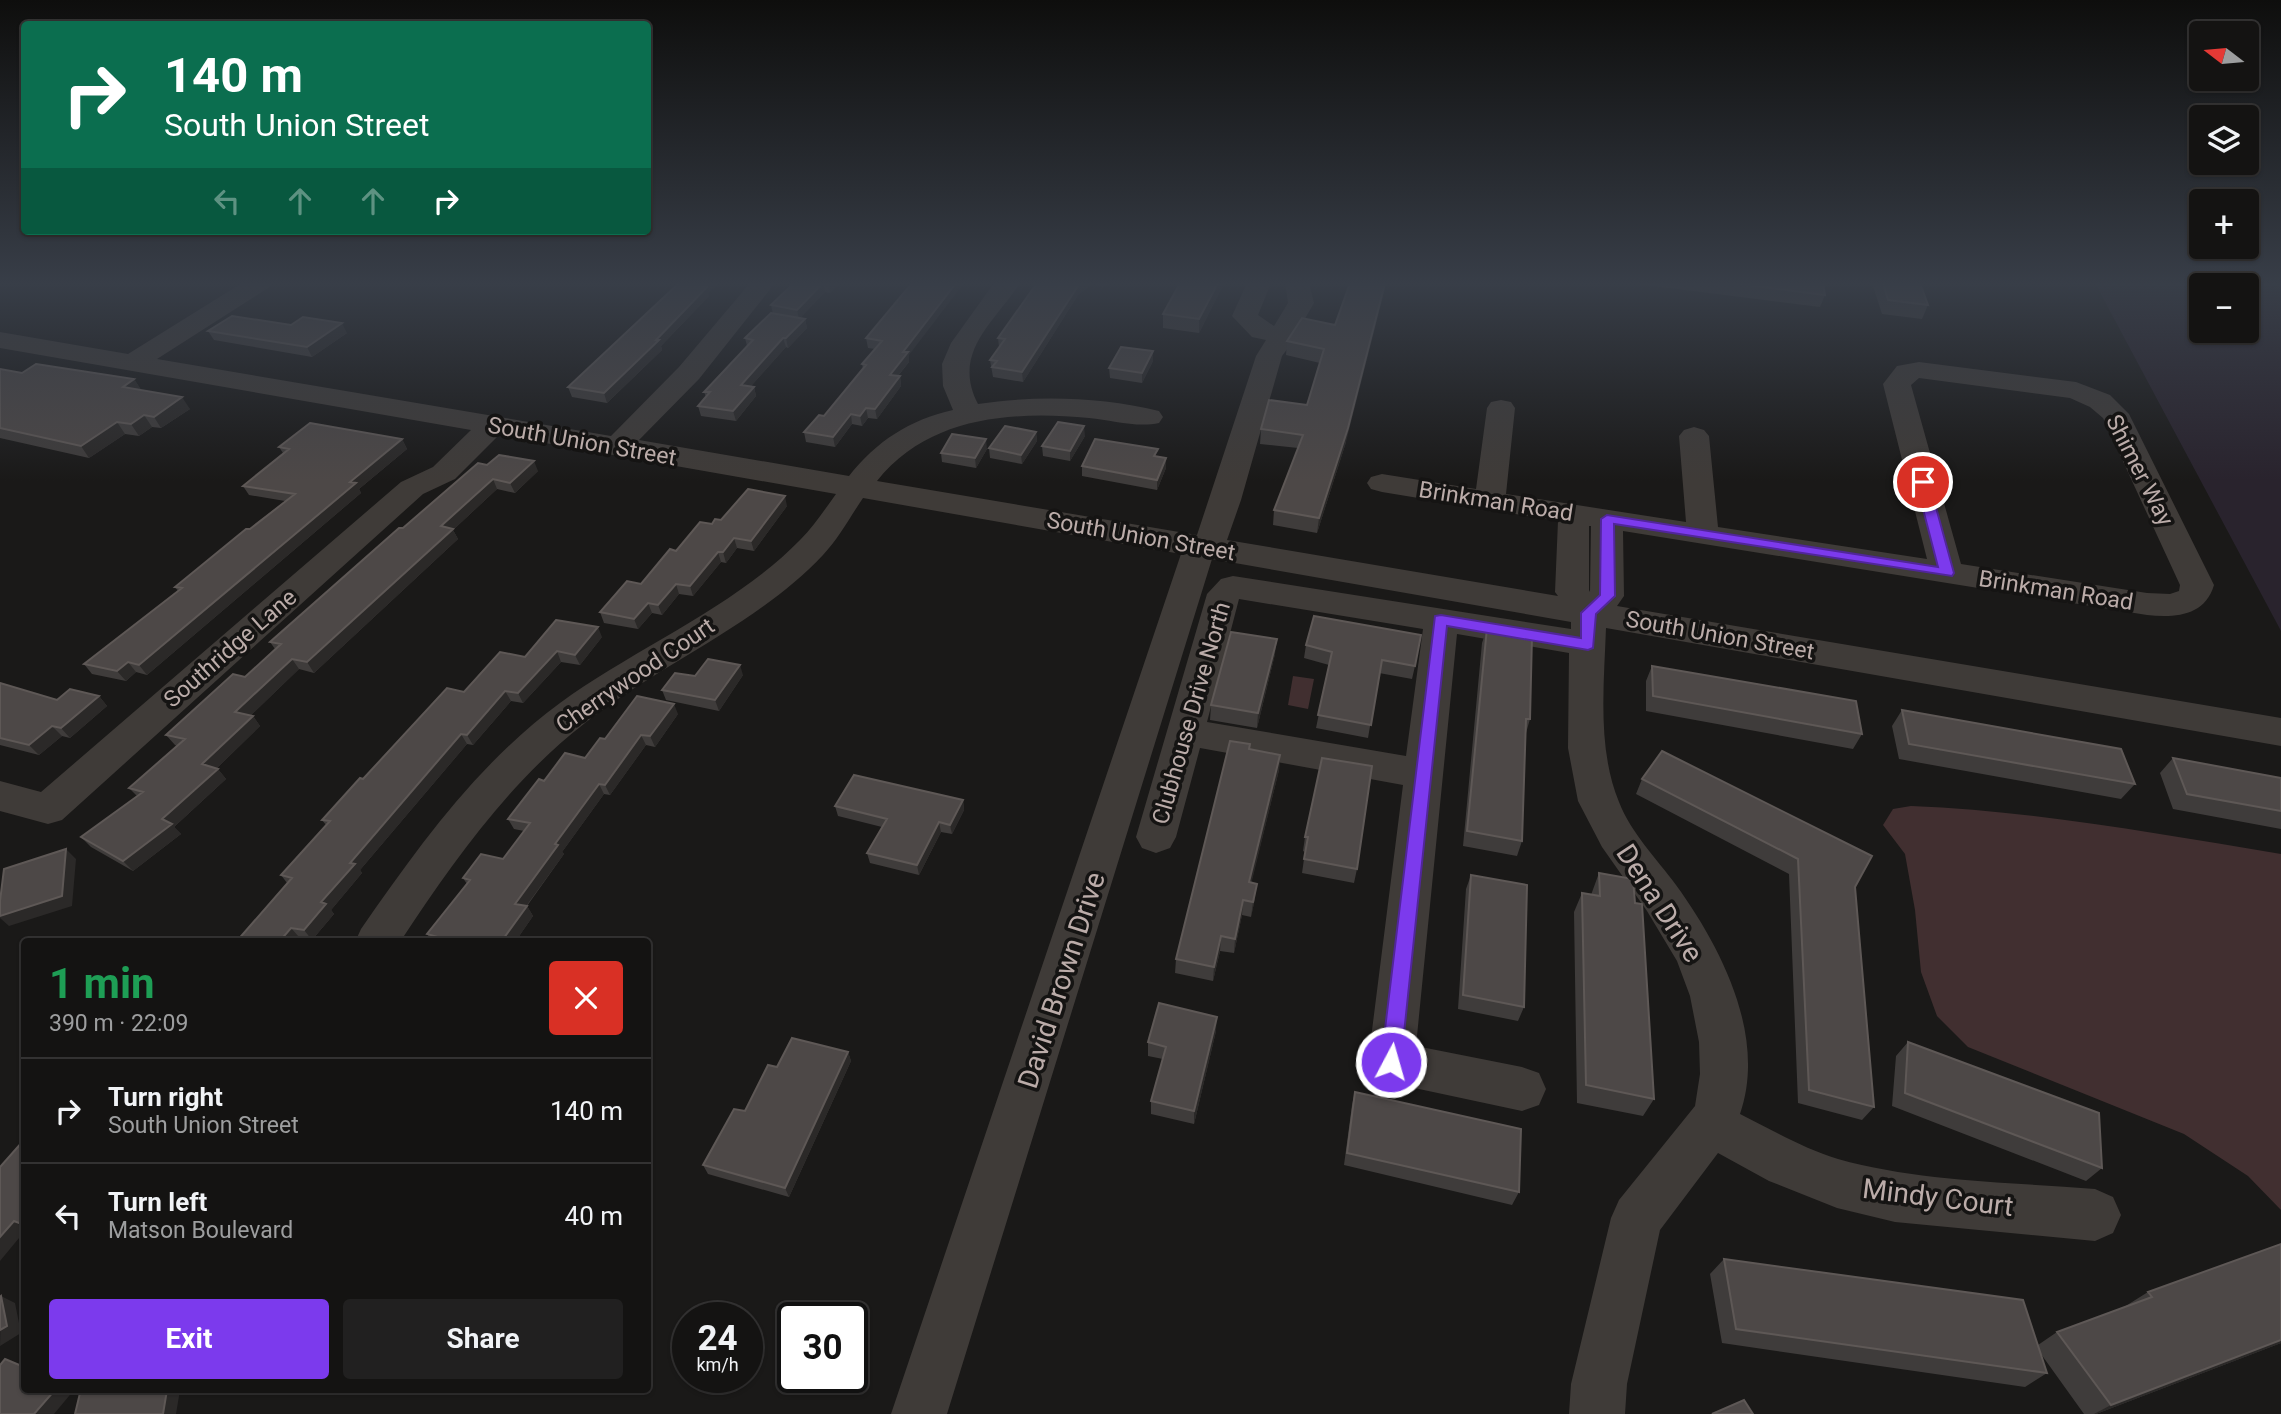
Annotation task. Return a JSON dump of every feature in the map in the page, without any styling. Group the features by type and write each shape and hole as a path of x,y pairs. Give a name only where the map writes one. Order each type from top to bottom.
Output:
{"street":[{"name":"South Union Street","path":"49,349 1204,547 1588,632 2281,758"},
{"path":"130,364 154,349"},
{"path":"617,447 689,373 708,349"},
{"path":"961,349 953,365 960,396 970,415"},
{"name":"David Brown Drive","path":"919,1414 1204,547 1226,500 1269,356 1274,349"},
{"path":"1947,573 1897,384 1907,372 1919,370 1996,379"},
{"name":"Shimer Way","path":"1996,379 2076,390 2108,407 2115,414 2197,586 2196,594 2190,601"},
{"name":"Cherrywood Court","path":"379,938 449,838 509,769 572,713 751,598 781,574 812,546 875,461 905,437 943,421 1042,405 1149,417"},
{"path":"1490,500 1501,408"},
{"name":"Southridge Lane","path":"0,796 48,809 412,488 444,473 482,424"},
{"path":"1694,436 1703,534"},
{"name":"Brinkman Road","path":"1382,483 2147,604 2165,606 2190,601"},
{"path":"1574,514 1572,592 1588,632"},
{"path":"1588,632 1608,596 1607,519"},
{"name":"South Union Street","path":"1228,590 1240,587 1441,620 1588,632 2281,732"},
{"name":"Clubhouse Drive North","path":"1156,837 1224,594 1228,590"},
{"path":"1441,620 1391,1062 1522,1090"},
{"name":"Dena Drive","path":"1588,632 1587,758 1594,790 1615,835 1690,941 1708,977 1718,1010 1725,1073 1721,1107 1711,1124 1637,1218 1599,1384 1597,1414"},
{"path":"1186,732 1423,774"},
{"name":"Mindy Court","path":"1711,1124 1787,1164 1837,1183 1895,1197 2095,1214"}],"shaded area":[{"path":"2130,349 2281,349 2281,631"},
{"path":"1293,676 1314,679 1308,709 1288,705"},
{"path":"1911,806 2051,818 2281,854 2281,1210 2248,1176 2184,1134 1968,1047 1937,1016 1921,972 1915,910 1905,854 1883,825 1893,809"}],"building":[{"path":"609,349 650,349 604,393 568,387"},
{"path":"745,349 773,349 741,385 754,387 733,411 698,406 710,392 704,392"},
{"path":"875,349 905,349 903,352 908,352 890,375 900,376 875,409 866,408 860,416 851,414 833,437 804,432 819,415 824,416 866,365 862,364"},
{"path":"998,349 1037,349 1022,372 992,367 997,361 990,360"},
{"path":"1120,349 1153,351 1142,373 1109,368"},
{"path":"1324,349 1368,349 1348,428 1319,518 1274,510 1303,435 1261,429 1269,400 1307,405"},
{"path":"36,364 134,379 123,387 182,397 154,417 144,415 131,424 117,422 81,446 0,428 0,369 22,373"},
{"path":"1058,422 1084,426 1070,451 1042,446"},
{"path":"310,423 402,439 350,482 356,483 139,665 128,662 117,671 84,664 182,588 175,587 246,529 250,529 295,494 243,486 289,449 279,447"},
{"path":"1005,426 1036,432 1021,455 989,448"},
{"path":"952,434 986,439 975,458 941,453"},
{"path":"1095,439 1158,449 1154,456 1166,458 1157,480 1082,466"},
{"path":"499,455 534,461 510,483 493,479 441,526 453,529 307,662 292,659 235,712 253,716 202,764 218,769 162,819 172,824 123,861 81,837 143,792 129,788 185,739 166,735 233,674 245,677 281,644 270,642 399,528 403,528 478,463 487,465"},
{"path":"748,489 785,496 751,541 734,538 723,552 718,552 690,586 676,584 658,605 648,603 634,619 600,612 627,581 641,584 670,549 676,551 700,522 712,524 715,519 721,520"},
{"path":"1314,616 1421,635 1415,666 1382,660 1371,725 1318,715 1332,652 1306,645"},
{"path":"556,620 598,627 575,655 557,651 518,693 505,691 467,735 461,734 350,863 355,864 321,902 326,904 304,930 291,928 282,938 240,938 292,878 281,875 330,821 322,820 447,688 464,692 500,652 525,657"},
{"path":"1487,628 1532,635 1522,841 1467,831"},
{"path":"1231,632 1277,639 1258,713 1211,705"},
{"path":"708,659 740,665 715,700 662,690 675,673 695,676"},
{"path":"1652,666 1856,701 1862,734 1653,696"},
{"path":"0,683 57,700 70,689 99,696 61,728 52,726 29,745 0,738"},
{"path":"637,696 674,704 650,736 641,735 605,785 599,784 555,844 558,845 515,904 527,906 504,938 441,938 427,934 470,880 463,878 481,854 503,859 530,823 508,819 539,779 544,781 565,753 585,758 600,738 605,739"},
{"path":"1902,710 2121,749 2135,784 1909,744"},
{"path":"1230,741 1250,744 1249,749 1280,755 1249,882 1257,884 1253,902 1243,900 1235,939 1221,936 1214,967 1176,959"},
{"path":"1662,751 1872,856 1855,887 1874,1107 1809,1090 1798,859 1642,779"},
{"path":"1322,758 1372,766 1357,869 1304,859 1308,837 1305,837"},
{"path":"2173,758 2281,778 2281,811 2187,794"},
{"path":"854,775 963,800 950,825 939,822 917,865 867,853 887,819 835,806"},
{"path":"66,849 62,896 0,916 4,869"},
{"path":"1599,873 1633,879 1635,903 1642,904 1654,1099 1586,1085 1582,893 1600,896"},
{"path":"1471,875 1527,885 1524,1007 1463,995"},
{"path":"1159,1003 1217,1017 1194,1111 1151,1101 1166,1047 1148,1042"},
{"path":"792,1038 848,1052 785,1188 703,1165 734,1109 745,1111 768,1065 777,1067"},
{"path":"1908,1042 2099,1113 2102,1168 1905,1093"},
{"path":"1355,1092 1521,1129 1519,1192 1347,1153"},
{"path":"21,1143 21,1224 14,1221 0,1237 0,1167"},
{"path":"2281,1244 2281,1340 2111,1405 2057,1332 2152,1297 2148,1292"},
{"path":"1724,1259 2023,1300 2047,1373 1736,1329"},
{"path":"0,1297 7,1326 0,1330"},
{"path":"5,1359 21,1366 21,1393 52,1393 34,1414 0,1414 0,1365"},
{"path":"80,1393 166,1393 163,1414 75,1414"},
{"path":"1744,1400 1753,1414 1712,1414"}],"route":[{"path":"1391,1062 1441,620 1588,644 1588,613 1608,596 1607,519 1947,573 1923,482"}]}
